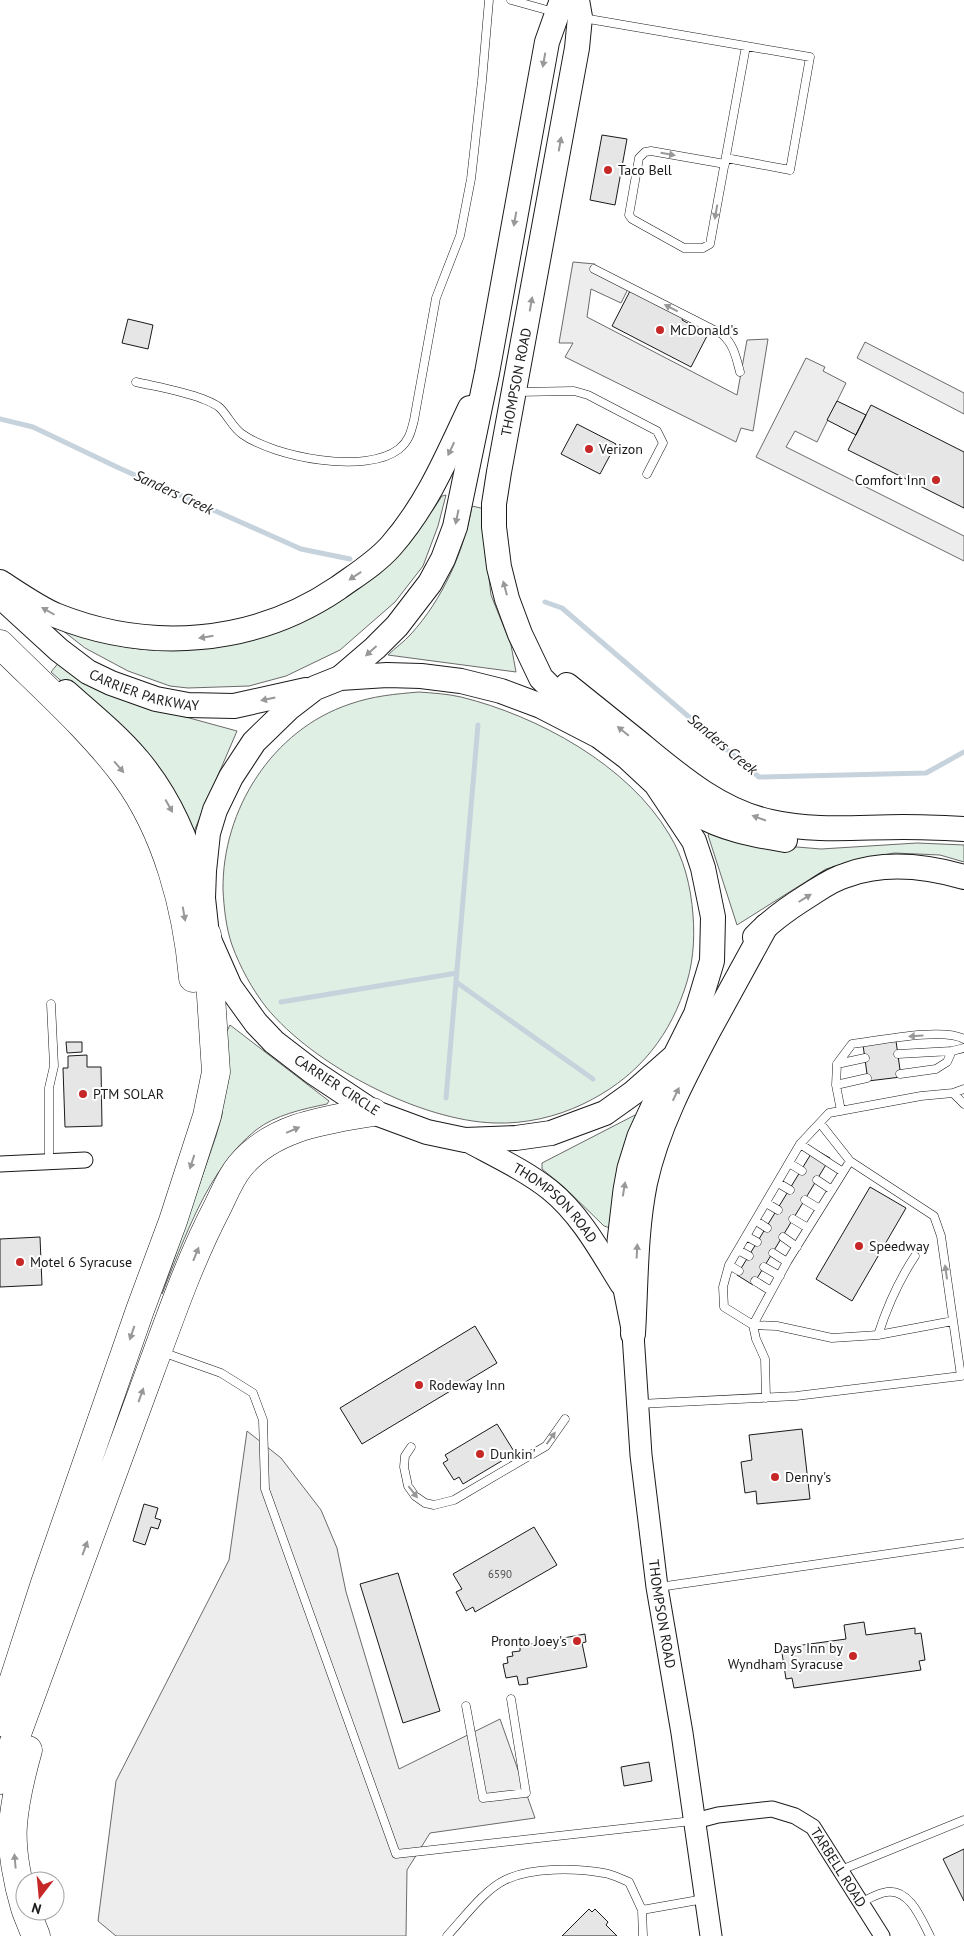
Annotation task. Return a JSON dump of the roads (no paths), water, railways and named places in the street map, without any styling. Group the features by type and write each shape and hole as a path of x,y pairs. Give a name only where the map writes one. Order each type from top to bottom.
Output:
{"highway":[{"path":"0,644 84,728 125,775 152,820 178,886 184,911 193,974 207,1116"},
{"path":"0,1780 137,1317 173,1221 207,1116 216,1072 207,935"},
{"path":"0,1722 158,1350 207,1226 240,1166 270,1141 290,1131 310,1123 372,1112"},
{"path":"0,1683 56,1588"},
{"path":"16,1871 12,1827 56,1588"},
{"path":"30,1921 36,1936"}],"main road":[{"path":"340,678 398,626 430,583 443,559 455,527 487,373 545,51 569,10"},
{"name":"THOMPSON ROAD","path":"569,10 575,58 499,472 494,504 494,527 499,567 507,599 520,634 541,678 599,736"},
{"path":"0,582 55,615 109,632 152,638 193,639 230,633 280,620 315,603 366,569 390,547 419,511 447,459 487,373"},
{"name":"CARRIER PARKWAY","path":"0,596 59,650 88,672 118,686 156,699 188,706 234,706 315,688"},
{"path":"520,634 565,684 669,768 706,794 730,807 769,822 800,827 906,827 964,831"},
{"path":"0,636 92,715 137,758 170,806 183,834 203,898"},
{"name":"CARRIER CIRCLE","path":"387,675 421,676 461,681 501,691 541,706 599,736 627,757 656,784 694,841 713,917 712,961 696,1014 675,1056 633,1093 605,1113 551,1134 516,1138 465,1140 427,1132 372,1112 313,1072 274,1042 230,987 207,935 203,898 208,833 215,810 231,777 254,742 289,708 315,688 340,678 387,675"},
{"path":"656,784 696,813 721,826 765,837 825,843 964,831"},
{"path":"696,1014 726,968 766,926 788,908 845,875 868,868 887,866 936,869 964,877"},
{"path":"633,1334 640,1212 645,1182 654,1152 667,1114 684,1077 766,926"}],"street":[{"name":"THOMPSON ROAD","path":"675,1056 638,1136 628,1168 618,1241 624,1289 633,1334 641,1455 657,1588 682,1732 711,1936"},
{"name":"THOMPSON ROAD","path":"465,1140 529,1175 552,1192 584,1228 624,1289"},
{"path":"0,1164 85,1160"},
{"name":"TARBELL ROAD","path":"695,1821 718,1815 772,1809 795,1816 813,1827 882,1936"}],"lane":[{"path":"136,382 202,399 219,407 240,434 268,449 307,459 350,462 382,458 398,450 409,440 436,298 460,236 471,179 489,0"},
{"path":"511,0 810,57 790,170 725,161 651,150 645,152 639,158 629,215 632,219 684,248 703,248 710,244 725,161 746,46"},
{"path":"594,268 722,334 730,341 735,351 740,372"},
{"path":"514,392 574,391 588,395 657,431 663,443 647,474"},
{"path":"48,1162 49,1088 54,1066 51,1004"},
{"path":"841,1111 836,1085 837,1064 852,1044 908,1036 945,1034 964,1039"},
{"path":"898,1054 952,1051 964,1048"},
{"path":"900,1074 936,1069 947,1062 952,1051"},
{"path":"837,1064 865,1058"},
{"path":"836,1085 867,1078"},
{"path":"953,1321 878,1335 832,1338 778,1326 753,1325 724,1307 723,1287 729,1265 800,1144 829,1113 921,1096 953,1093 964,1089"},
{"path":"953,1093 964,1104"},
{"path":"637,1404 796,1396 962,1375 941,1236 934,1216 850,1161 820,1123"},
{"path":"800,1144 843,1172"},
{"path":"766,1398 765,1359 756,1339 753,1325 787,1262 850,1161"},
{"path":"789,1163 802,1171"},
{"path":"817,1180 832,1190"},
{"path":"778,1183 790,1190"},
{"path":"805,1200 820,1209"},
{"path":"766,1203 778,1210"},
{"path":"794,1220 808,1228"},
{"path":"756,1221 766,1228"},
{"path":"746,1236 757,1242"},
{"path":"782,1238 797,1247"},
{"path":"738,1250 749,1256"},
{"path":"773,1253 787,1262"},
{"path":"878,1335 886,1309 904,1272 915,1256"},
{"path":"729,1265 739,1271"},
{"path":"764,1267 780,1276"},
{"path":"755,1281 771,1291"},
{"path":"158,1350 221,1373 253,1393 263,1420 265,1489 396,1854 695,1821"},
{"path":"411,1447 405,1456 404,1467 408,1486 420,1500 425,1503 434,1504 454,1500 546,1446 566,1419"},
{"path":"657,1588 964,1543"},
{"path":"466,1706 483,1798 526,1793 511,1699"},
{"path":"841,1870 964,1820"},
{"path":"447,1936 487,1892 504,1880 521,1874 557,1870 605,1873 629,1882 642,1910 643,1936"},
{"path":"861,1902 884,1892 896,1891 910,1901 930,1936"},
{"path":"642,1910 706,1899"}],"waterway":[{"name":"Sanders Creek","path":"0,419 33,427 119,468 301,549 350,559"},
{"name":"Sanders Creek","path":"545,602 562,608 759,777 926,773 964,752"},
{"path":"446,1098 478,725"},
{"path":"281,1002 457,973"},
{"path":"456,982 593,1079"}],"place":[{"name":"Taco Bell","path":"608,170"},
{"name":"McDonald's","path":"660,330"},
{"name":"Verizon","path":"589,449"},
{"name":"Comfort Inn","path":"936,480"},
{"name":"PTM SOLAR","path":"83,1094"},
{"name":"Speedway","path":"859,1246"},
{"name":"Motel 6 Syracuse","path":"20,1262"},
{"name":"Rodeway Inn","path":"419,1385"},
{"name":"Dunkin'","path":"480,1454"},
{"name":"Denny's","path":"775,1477"},
{"name":"Pronto Joey's","path":"577,1641"},
{"name":"Days Inn by Wyndham Syracuse","path":"853,1656"}]}
